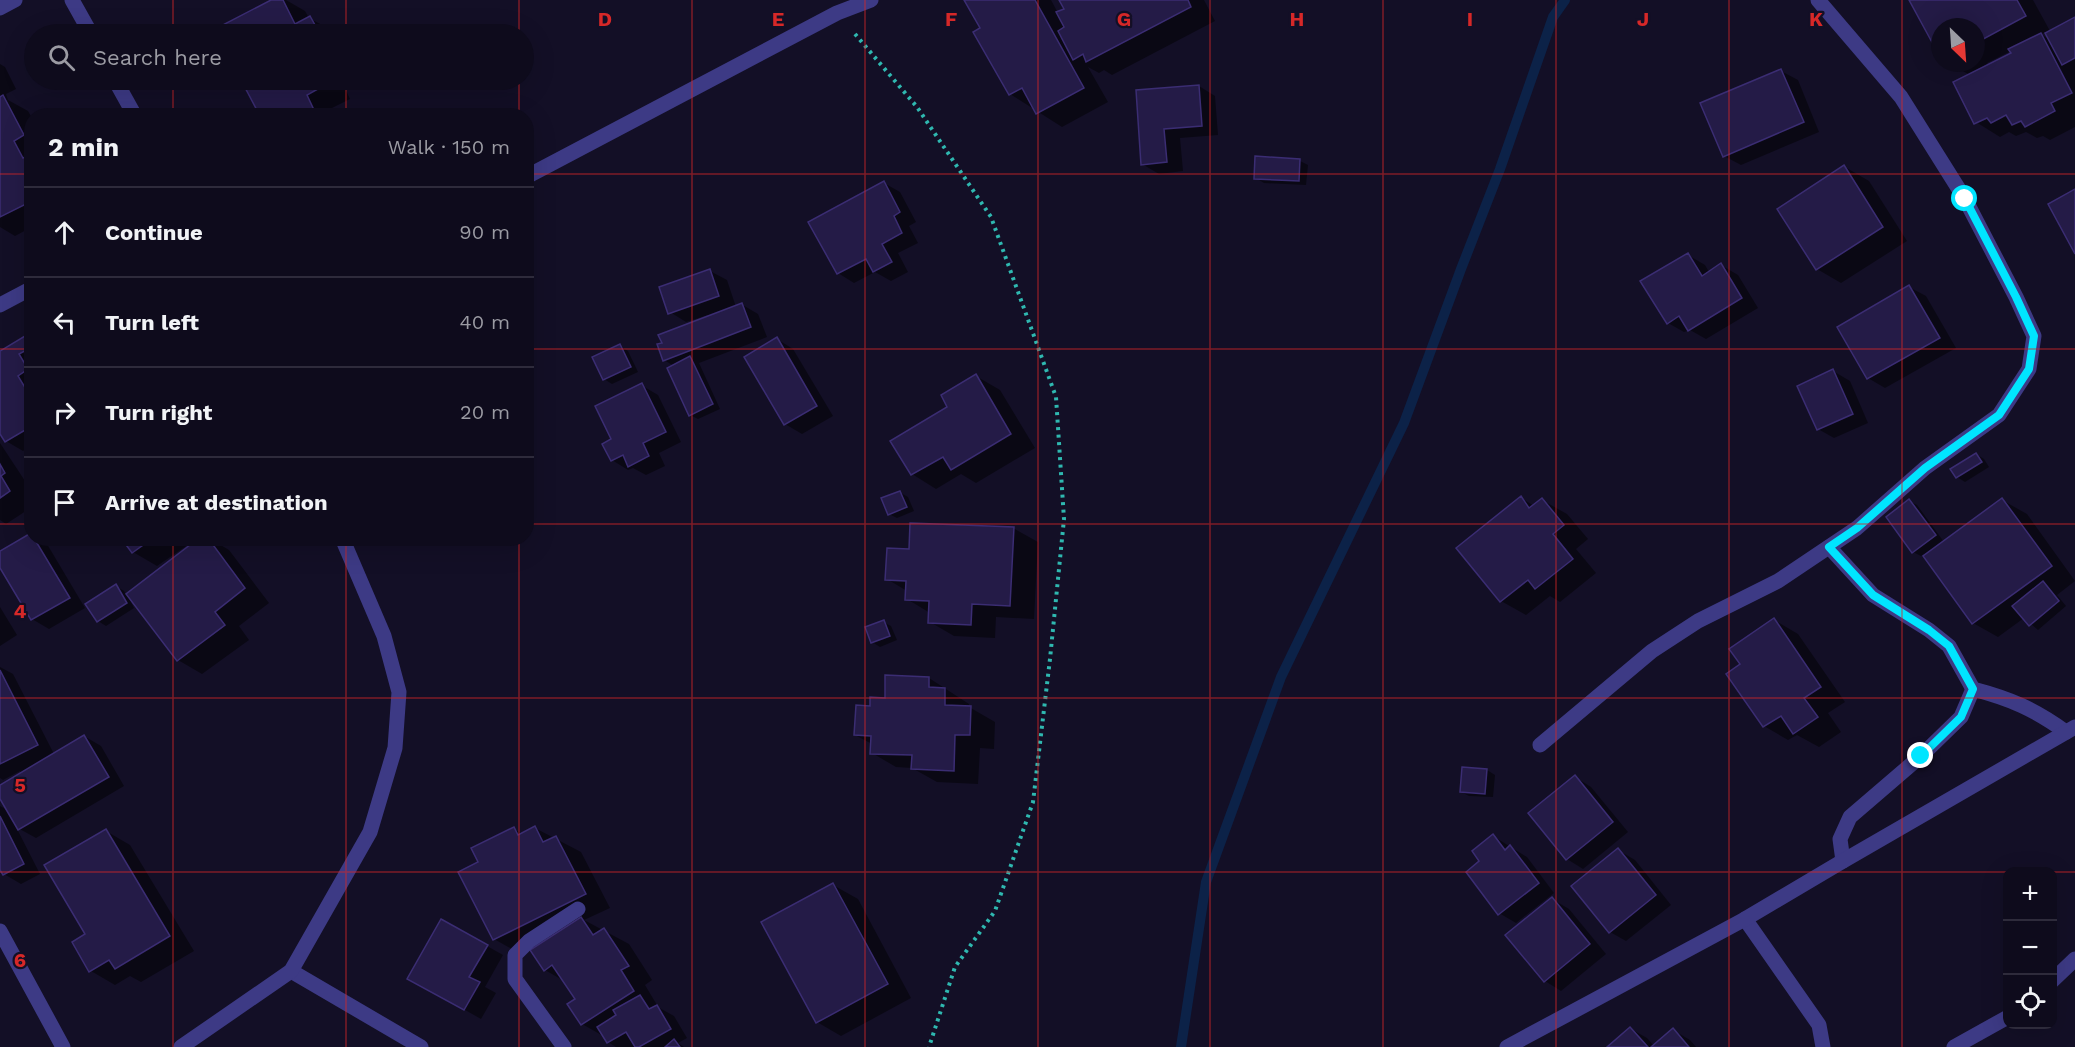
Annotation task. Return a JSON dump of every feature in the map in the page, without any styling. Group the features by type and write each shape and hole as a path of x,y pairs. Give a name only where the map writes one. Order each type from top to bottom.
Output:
{"street":[{"path":"0,8 15,0"},
{"path":"72,0 85,24"},
{"path":"534,173 837,13 872,0"},
{"path":"1540,745 1652,651 1698,621 1779,581 1857,528 1925,468 1999,415 2029,369 2034,336 1965,199 1901,97 1818,0"},
{"path":"121,90 131,108"},
{"path":"0,305 24,292"},
{"path":"182,1047 291,971 370,832 395,748 399,692 384,636 345,546"},
{"path":"1829,547 1873,595 1929,630 1949,646 1973,689 2004,697 2071,730"},
{"path":"1843,861 1840,839 1850,817 1921,756 1961,717 1973,689"},
{"path":"1507,1047 1745,919 2071,730"},
{"path":"564,1047 515,979 515,955 529,941 578,909"},
{"path":"1745,919 1819,1025 1823,1047"},
{"path":"0,931 63,1047"},
{"path":"2057,976 2075,959"},
{"path":"291,971 421,1047"},
{"path":"1954,1047 2003,1019"}],"path":[{"path":"837,13 917,107 991,217 1056,397 1064,519 1033,802 994,911 955,967 930,1047"}],"building":[{"path":"271,0 283,0 295,24 225,24"},
{"path":"964,0 1035,0 1084,88 1036,114 1022,88 1009,95 973,32 980,28"},
{"path":"1059,0 1188,0 1191,7 1086,62 1083,54 1073,60 1058,31 1064,27 1056,12 1064,9"},
{"path":"1909,0 2017,0 2026,16 1985,38 1985,18 1931,18 1931,40"},
{"path":"310,16 314,24 295,24"},
{"path":"2075,17 2075,58 2062,65 2045,33"},
{"path":"2041,33 2072,93 2051,103 2055,111 2025,127 2021,121 2012,125 2006,115 1991,123 1987,118 1974,124 1953,82 1973,72 1985,72 1985,66 2011,53 2008,49"},
{"path":"1781,69 1804,122 1723,157 1700,103"},
{"path":"1199,85 1202,126 1164,129 1167,162 1141,165 1136,90"},
{"path":"246,90 316,90 307,95 313,108 256,108"},
{"path":"3,95 24,135 14,141 24,158 24,205 0,217 0,97"},
{"path":"1255,156 1300,159 1299,181 1254,179"},
{"path":"1844,165 1883,227 1816,270 1777,209"},
{"path":"884,181 900,212 894,216 902,233 882,244 892,262 873,272 866,259 837,274 808,222"},
{"path":"2075,189 2075,254 2048,204"},
{"path":"1688,253 1702,276 1721,263 1742,298 1688,331 1679,316 1667,324 1640,281"},
{"path":"710,269 719,296 668,314 659,287"},
{"path":"1909,285 1940,338 1867,379 1837,327"},
{"path":"742,303 751,327 663,361 657,344 662,343 658,335"},
{"path":"24,337 24,351 19,354 24,362 24,372 18,376 24,386 24,431 5,442 0,434 0,351"},
{"path":"777,337 817,406 784,425 744,357"},
{"path":"620,344 631,367 603,380 592,357"},
{"path":"690,356 713,404 689,416 667,368"},
{"path":"1833,369 1853,414 1817,430 1797,386"},
{"path":"976,374 1011,434 951,470 943,457 911,475 890,441 947,407 941,395"},
{"path":"642,383 666,432 643,443 649,456 628,467 623,455 611,461 602,444 611,439 595,406"},
{"path":"1976,453 1982,462 1956,478 1950,469"},
{"path":"0,464 5,473 1,476 10,491 0,498"},
{"path":"900,491 907,507 888,515 881,498"},
{"path":"1521,496 1529,508 1542,498 1564,525 1553,534 1573,559 1535,589 1528,580 1500,602 1456,548"},
{"path":"2002,498 2052,566 1972,624 1923,556"},
{"path":"1909,499 1936,535 1912,553 1886,517"},
{"path":"910,523 1014,527 1010,606 972,604 971,625 928,623 929,601 905,600 906,581 885,580 887,548 909,549"},
{"path":"24,537 24,546 39,546 70,598 31,620 0,568 0,551"},
{"path":"127,546 142,546 132,553"},
{"path":"189,546 214,546 245,588 215,612 225,625 177,661 126,594"},
{"path":"2043,581 2059,601 2029,626 2012,606"},
{"path":"116,584 127,603 97,622 85,604"},
{"path":"1774,618 1821,687 1804,698 1818,717 1793,734 1781,716 1763,727 1726,674 1740,664 1729,649"},
{"path":"884,620 890,636 871,643 865,627"},
{"path":"0,670 38,745 0,764"},
{"path":"885,675 929,677 929,687 945,688 945,705 971,706 970,735 955,735 954,771 911,769 912,755 870,754 871,736 854,735 856,705 870,706 870,697 885,698"},
{"path":"84,735 109,777 18,830 0,799 0,785"},
{"path":"1462,767 1487,769 1485,794 1460,792"},
{"path":"1575,775 1613,822 1566,860 1528,813"},
{"path":"0,816 24,864 3,875 0,870"},
{"path":"535,826 543,842 556,836 586,894 493,940 458,872 478,862 471,848 514,827 518,835"},
{"path":"106,829 170,936 115,969 109,960 89,972 72,942 85,934 44,865"},
{"path":"1493,834 1505,850 1510,845 1539,883 1498,915 1466,872 1479,861 1472,851"},
{"path":"1618,848 1656,895 1609,933 1571,886"},
{"path":"833,883 888,984 816,1023 761,922"},
{"path":"1552,897 1590,944 1544,982 1505,935"},
{"path":"581,917 593,935 604,928 629,966 621,970 634,991 581,1025 567,1004 575,999 552,965 544,971 530,950"},
{"path":"441,919 488,945 469,977 480,982 464,1010 407,979"},
{"path":"640,995 649,1009 657,1005 671,1029 639,1047 635,1047 626,1032 607,1043 597,1027 616,1015 613,1010"},
{"path":"1630,1027 1648,1047 1607,1047"},
{"path":"1673,1028 1689,1047 1651,1047"},
{"path":"674,1039 680,1047 665,1047"}],"waterway":[{"path":"1181,1047 1206,882 1281,677 1404,423 1500,169 1553,17 1565,0"}],"route":[{"path":"1921,756 1961,717 1973,689 1949,646 1929,630 1873,595 1829,547 1857,528 1925,468 1999,415 2029,369 2034,336 1965,199"}]}
